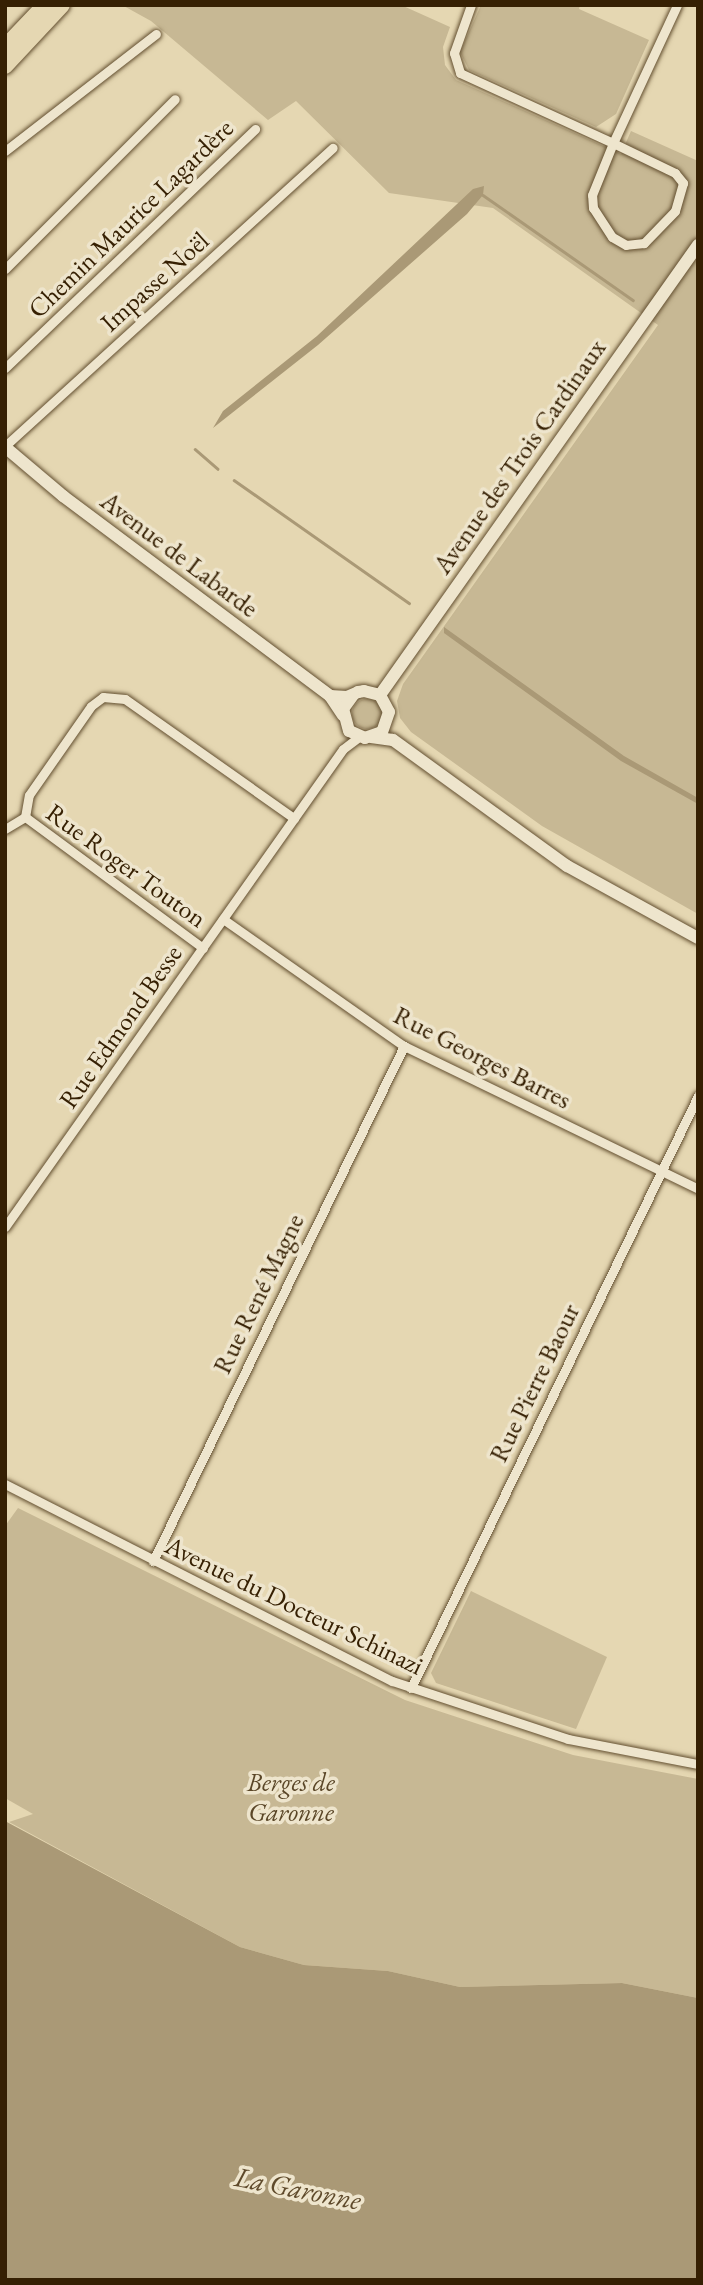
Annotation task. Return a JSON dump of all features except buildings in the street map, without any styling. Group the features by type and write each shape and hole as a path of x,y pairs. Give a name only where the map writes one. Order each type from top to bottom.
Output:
{"highway":[{"path":"5,47 43,13 62,5"},
{"path":"5,66 43,13"}],"main road":[{"name":"Avenue des Trois Cardinaux","path":"380,695 698,245"},
{"name":"Avenue de Labarde","path":"5,447 63,496 330,696 344,721"},
{"path":"330,696 369,691 380,695 388,707 388,722 393,740"},
{"path":"353,695 344,721 365,737 393,740 567,866 698,938"},
{"path":"365,737 388,722"}],"street":[{"path":"471,5 454,53 460,73 613,143 675,173 683,183 675,211 644,243 626,245 611,237 593,208 592,195 613,143 677,5"},
{"path":"5,151 156,34"},
{"path":"5,269 174,99"},
{"name":"Chemin Maurice Lagardère","path":"5,368 255,130"},
{"name":"Impasse Noël","path":"5,447 333,148"},
{"name":"Rue Roger Touton","path":"203,948 24,817 29,794 91,706 110,695 125,699 294,818"},
{"name":"Rue Edmond Besse","path":"343,749 344,721"},
{"name":"Rue Edmond Besse","path":"5,1227 343,749 365,737"},
{"path":"5,829 24,817"},
{"name":"Rue Georges Barres","path":"223,919 404,1046 698,1189"},
{"name":"Rue René Magne","path":"153,1560 404,1046"},
{"name":"Rue Pierre Baour","path":"411,1688 698,1096"},
{"name":"Avenue du Docteur Schinazi","path":"5,1484 411,1688 568,1739 698,1764"}],"green space":[{"path":"122,5 401,5 450,27 443,47 445,65 456,80 621,154 631,131 698,161 698,914 542,826 411,732 400,718 397,701 403,684 658,325 493,208 389,193 296,101 268,120 151,21"},
{"path":"481,5 580,5 579,9 649,40 616,114 596,127 469,70 460,52"},
{"path":"367,699 378,703 382,714 378,725 367,729 356,725 352,714 356,703"},
{"name":"Berges de Garonne","path":"18,1508 405,1700 573,1755 698,1779 698,1998 622,1983 460,1987 388,1971 304,1965 240,1947 9,1822 33,1814 5,1798 5,1526"},
{"path":"471,1591 607,1657 576,1729 436,1683 431,1673"}],"water":[{"path":"484,186 483,195 467,214 318,345 213,428 223,411 317,336 473,189"},
{"path":"444,627 624,756 698,798 698,804 621,761 444,633"},
{"name":"La Garonne","path":"5,1821 240,1947 304,1965 388,1971 460,1987 622,1983 698,1998 698,2280 5,2280"}],"waterway":[{"path":"483,195 633,300"},
{"path":"195,449 218,469"},
{"path":"234,480 409,603"}]}
